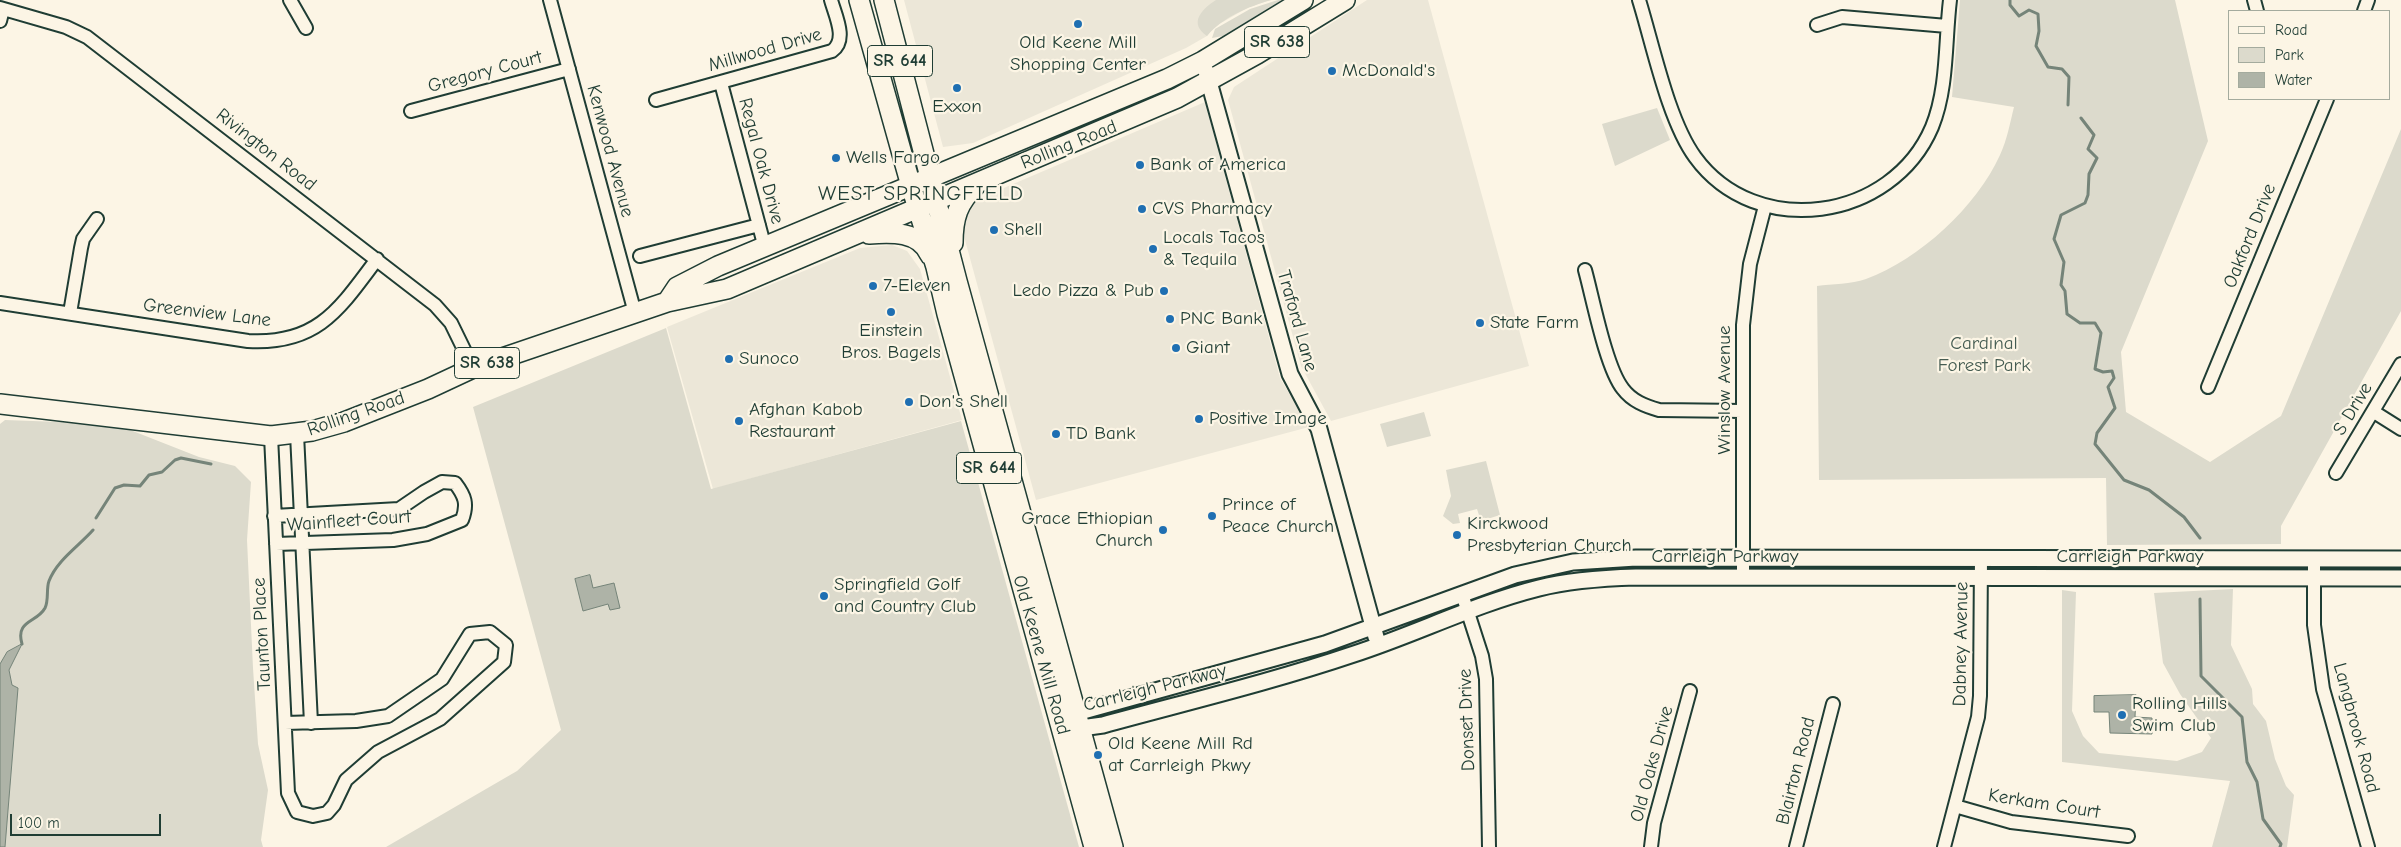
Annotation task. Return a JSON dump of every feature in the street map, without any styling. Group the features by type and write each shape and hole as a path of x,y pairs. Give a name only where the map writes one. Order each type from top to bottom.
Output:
{"main road":[{"name":"Old Keene Mill Road","path":"859,0 918,209 945,268 1078,720 1113,847"},
{"name":"Old Keene Mill Road","path":"884,0 936,200 945,268 949,323 1094,847"},
{"name":"Rolling Road","path":"667,302 677,287 718,266 1122,99 1202,61 1303,0"},
{"name":"Rolling Road","path":"0,404 271,436 297,434 344,422 428,389 473,368 667,302 727,289 918,209 1130,119 1209,81 1344,0"},
{"path":"945,268 955,215 964,198 981,181"},
{"path":"855,235 893,233 918,240 945,268"}],"street":[{"path":"290,0 306,28"},
{"name":"Kenwood Avenue","path":"550,0 635,313"},
{"name":"Millwood Drive","path":"656,100 832,51 837,48 841,36 831,0"},
{"path":"1639,0 1675,120 1689,149 1704,168 1726,187 1748,200 1765,206 1804,211 1838,207 1872,193 1901,171 1923,144 1937,113 1950,0"},
{"name":"Rivington Road","path":"1,12 66,26 87,36 377,259 443,313 456,332 473,368"},
{"path":"1817,26 1842,17 1947,26"},
{"name":"Traford Lane","path":"1202,61 1290,374 1319,429 1379,645"},
{"name":"Gregory Court","path":"411,111 568,69"},
{"name":"Regal Oak Drive","path":"721,83 765,248"},
{"name":"Oakford Drive","path":"2208,387 2327,100"},
{"name":"Winslow Avenue","path":"1743,577 1743,325 1752,255 1765,206"},
{"path":"70,313 80,248 83,239 97,219"},
{"path":"640,256 759,224"},
{"name":"Greenview Lane","path":"0,303 248,341 283,340 308,332 329,317 377,259"},
{"path":"1585,270 1613,372 1629,396 1647,407 1659,410 1743,411"},
{"name":"S Drive","path":"2336,474 2401,364"},
{"path":"2374,412 2401,429"},
{"path":"285,723 311,722 304,543 297,434"},
{"name":"Taunton Place","path":"271,436 288,793 297,812 313,816 327,813 334,804 346,780 378,752 440,719 504,662 506,645 490,632 470,634 442,679 388,716 356,721 311,722"},
{"name":"Wainfleet Court","path":"274,516 302,516 399,509 442,482 455,483 465,496 466,509 462,520 427,534 393,540 276,544"},
{"name":"Carrleigh Parkway","path":"1060,726 1373,627 1515,575 1573,562 1636,558 2401,559"},
{"name":"Dabney Avenue","path":"1944,847 1978,717 1981,558"},
{"name":"Langbrook Road","path":"2314,558 2314,625 2323,689 2368,847"},
{"name":"Carrleigh Parkway","path":"1078,720 1103,725 1288,674 1379,645 1520,593 1575,581 1636,577 1981,578 2314,576 2401,578"},
{"name":"Donset Drive","path":"1462,594 1482,656 1486,680 1489,847"},
{"name":"Old Oaks Drive","path":"1650,847 1654,823 1690,691"},
{"name":"Blairton Road","path":"1796,847 1833,704"},
{"name":"Kerkam Court","path":"1954,806 2011,822 2128,836"}],"shaded area":[{"name":"Old Keene Mill Shopping Center","path":"904,0 1271,0 1249,7 1214,27 1207,36 1186,48 973,143 943,147"},
{"path":"1367,0 1428,0 1529,366 1331,421 1301,366 1228,100 1234,87"},
{"path":"1205,102 1280,378 1309,427 1036,500 962,229 966,211 978,199"},
{"path":"892,245 907,251 920,269 962,420 713,489 667,327 860,248"}],"green space":[{"path":"1216,0 1271,0 1236,13 1213,29 1207,36 1198,26 1199,16"},
{"path":"1283,0 1223,36 1212,38 1215,29 1250,9"},
{"name":"Cardinal Forest Park","path":"1960,0 2175,0 2208,141 2121,352 2126,412 2210,462 2281,416 2401,129 2401,311 2281,526 2281,544 2107,545 2106,478 1819,480 1817,286 1866,279 1906,259 1926,245 1961,212 1977,193 2000,155 2006,137 2014,107 1952,97"},
{"path":"1657,108 1670,140 1615,166 1602,124"},
{"path":"666,328 711,489 961,421 1079,847 386,847 517,771 561,730 473,407"},
{"path":"1424,412 1431,436 1387,447 1380,424"},
{"path":"5,420 115,424 199,457 235,466 251,482 247,540 253,668 258,744 268,790 261,840 263,847 0,847 0,424"},
{"path":"1486,461 1500,515 1481,521 1477,509 1458,514 1460,523 1453,524 1443,516 1451,496 1446,470"},
{"path":"2233,589 2231,645 2252,689 2253,704 2266,721 2275,759 2286,786 2294,795 2287,847 2212,847 2230,781 2062,762 2062,590 2076,592 2072,711 2083,736 2099,753 2177,761 2202,752 2211,738 2180,694 2163,663 2154,593"}],"water":[{"path":"590,575 593,588 614,583 620,608 610,610 608,604 583,611 575,579"},
{"path":"22,644 9,670 12,685 18,688 5,847 0,847 0,664 7,652"},
{"path":"2136,695 2135,717 2152,718 2152,734 2110,733 2109,712 2094,712 2094,696"}],"waterway":[{"path":"2010,0 2010,5 2019,16 2029,10 2038,14 2039,31 2036,46 2048,67 2062,69 2069,77 2068,105"},
{"path":"2081,118 2094,135 2088,149 2097,158 2089,174 2088,195 2085,203 2061,215 2054,239 2064,262 2061,285 2065,291 2067,314 2080,323 2095,323 2101,333 2095,369 2103,372 2112,371 2114,378 2108,387 2115,408 2097,433 2095,444 2124,480 2149,490 2184,517 2200,538"},
{"path":"96,518 115,488 124,485 140,486 149,475 162,472 175,460 181,458 211,464"},
{"path":"22,644 21,636 24,626 37,617 45,608 48,584 57,566 93,530"},
{"path":"2200,599 2201,676 2242,717 2247,762 2257,782 2263,819 2281,844 2280,847"}],"place":[{"name":"Old Keene Mill Shopping Center","path":"1078,24"},
{"name":"McDonald's","path":"1332,71"},
{"name":"Exxon","path":"957,88"},
{"name":"Wells Fargo","path":"836,158"},
{"name":"Bank of America","path":"1140,165"},
{"name":"CVS Pharmacy","path":"1142,209"},
{"name":"Shell","path":"994,230"},
{"name":"Locals Tacos & Tequila","path":"1153,249"},
{"name":"7-Eleven","path":"873,286"},
{"name":"Ledo Pizza & Pub","path":"1164,291"},
{"name":"Einstein Bros. Bagels","path":"891,312"},
{"name":"PNC Bank","path":"1170,319"},
{"name":"State Farm","path":"1480,323"},
{"name":"Giant","path":"1176,348"},
{"name":"Sunoco","path":"729,359"},
{"name":"Don's Shell","path":"909,402"},
{"name":"Positive Image","path":"1199,419"},
{"name":"Afghan Kabob Restaurant","path":"739,421"},
{"name":"TD Bank","path":"1056,434"},
{"name":"Prince of Peace Church","path":"1212,516"},
{"name":"Grace Ethiopian Church","path":"1163,530"},
{"name":"Kirckwood Presbyterian Church","path":"1457,535"},
{"name":"Springfield Golf and Country Club","path":"824,596"},
{"name":"Rolling Hills Swim Club","path":"2122,715"},
{"name":"Old Keene Mill Rd at Carrleigh Pkwy","path":"1098,755"}],"district":[{"name":"WEST SPRINGFIELD","path":"921,194"}]}
